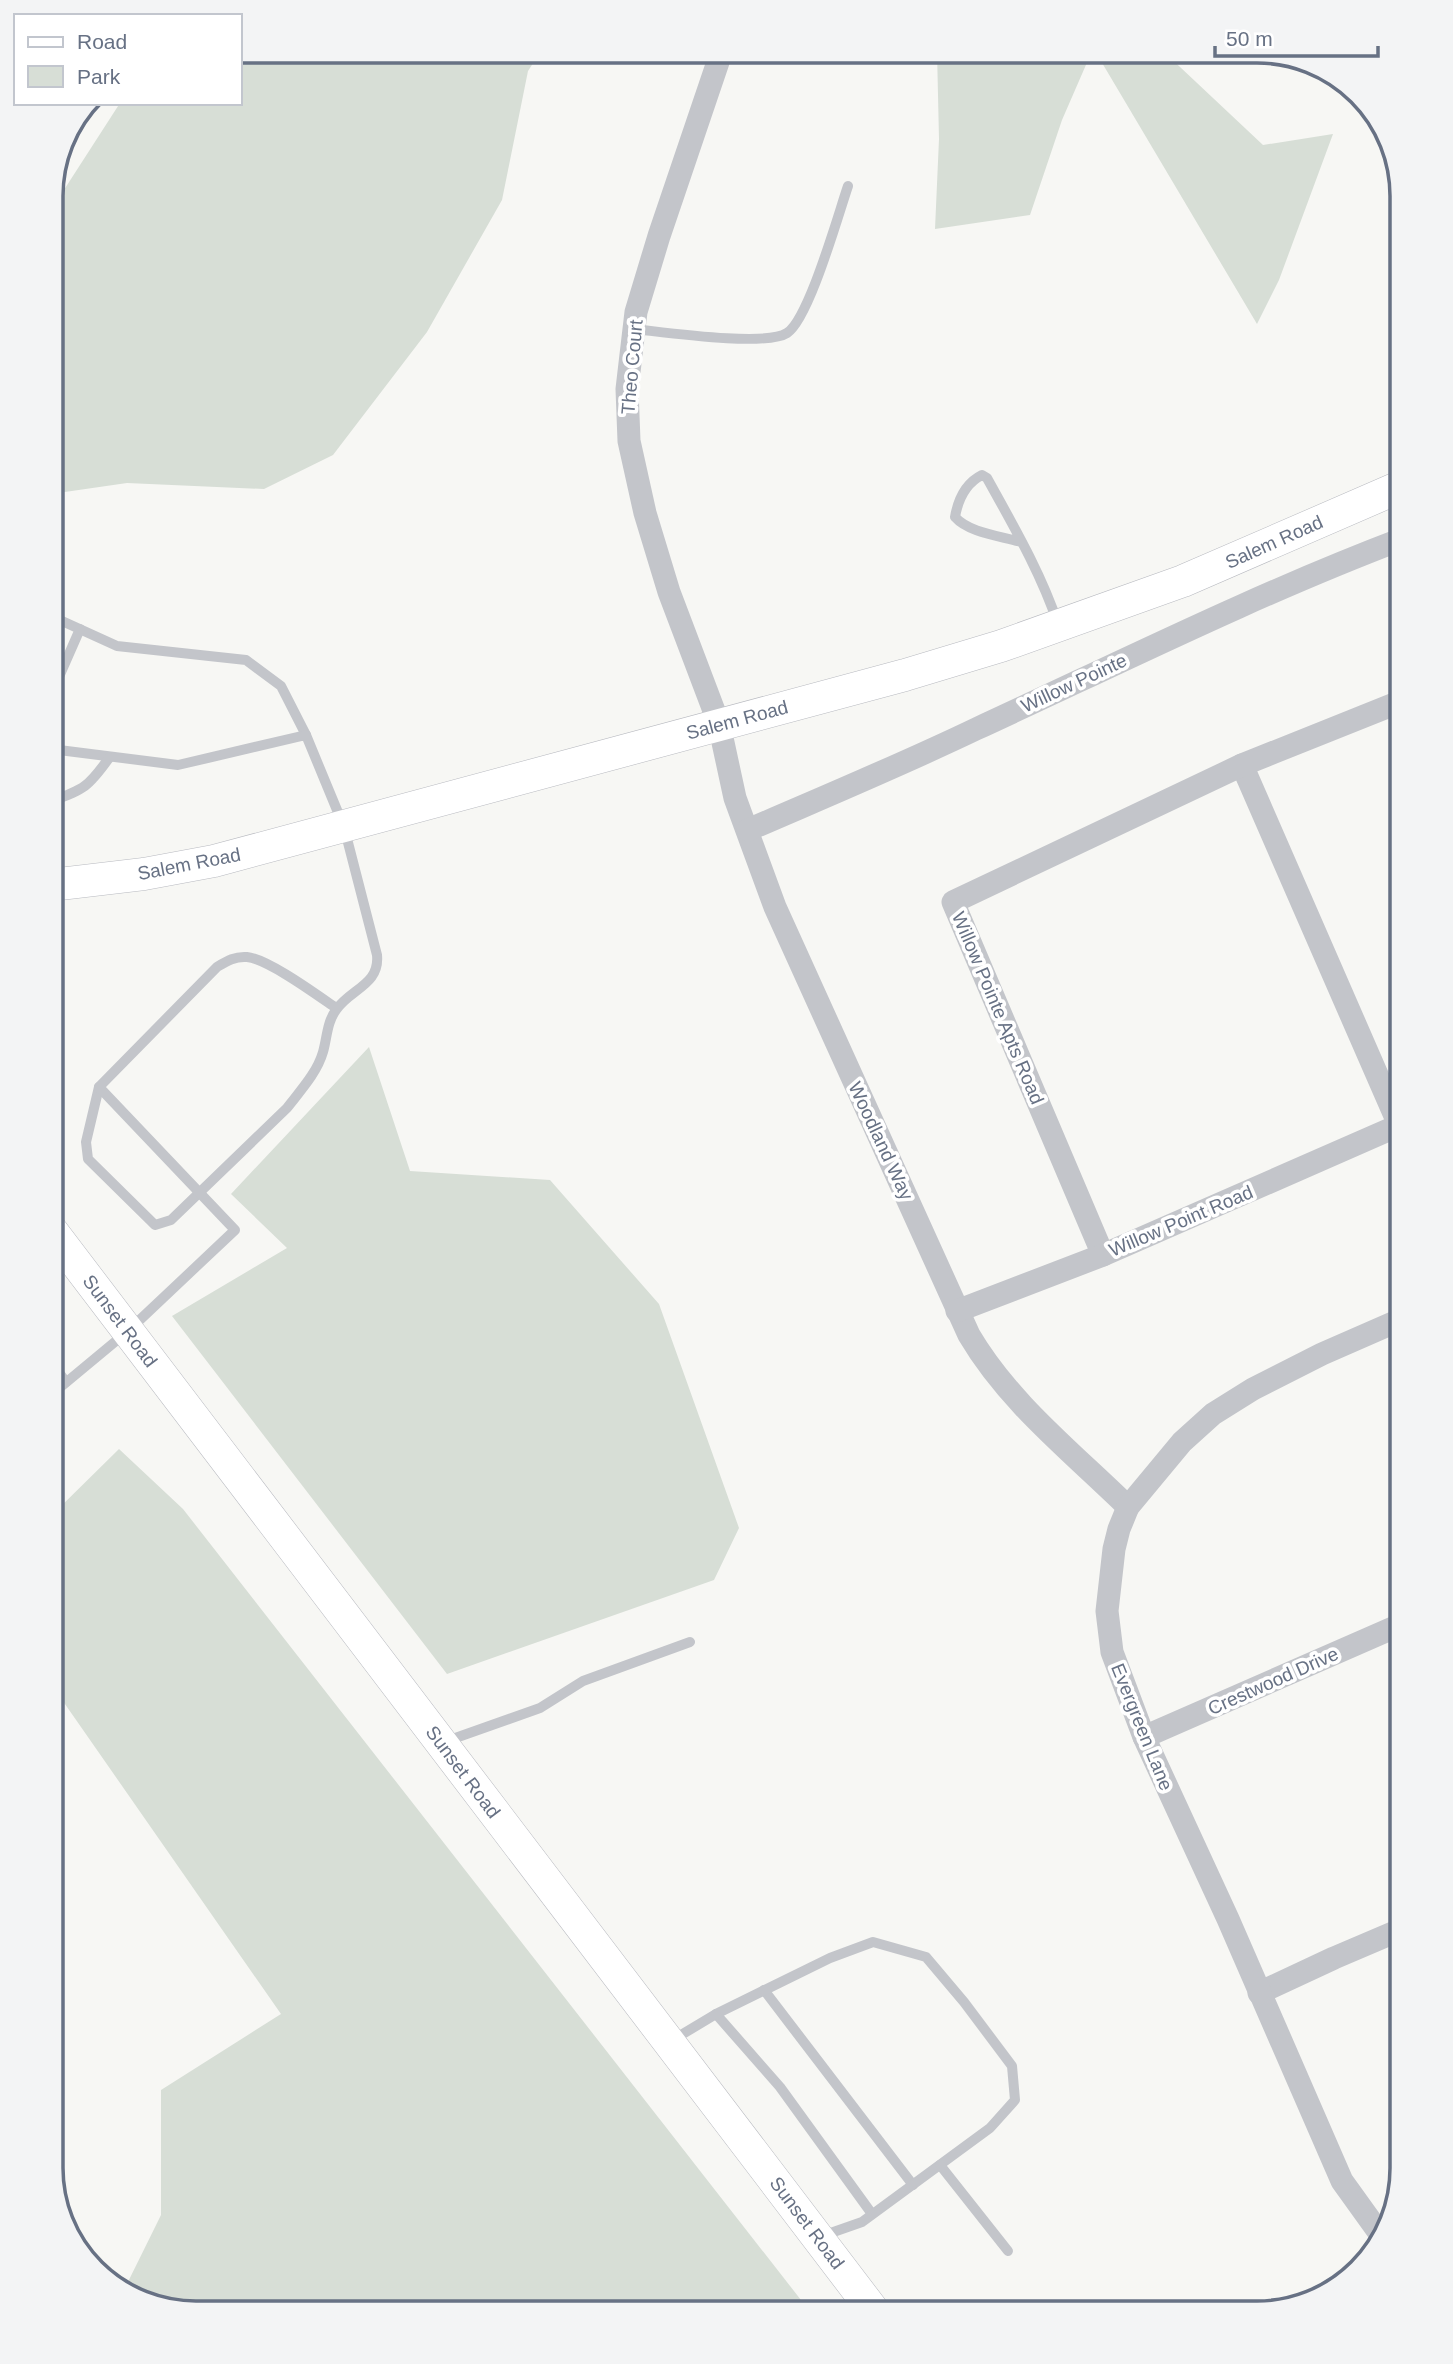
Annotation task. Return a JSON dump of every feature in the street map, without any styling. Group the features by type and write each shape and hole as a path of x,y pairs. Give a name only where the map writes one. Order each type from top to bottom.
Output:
{"street":[{"name":"Theo Court","path":"718,63 651,261 628,363 627,415 629,441 639,490 669,592 719,724"},
{"name":"Salem Road","path":"63,883 178,869 344,827 905,675 1059,626 1227,563 1390,491"},
{"name":"Willow Pointe","path":"748,830 977,729 1216,618 1390,544"},
{"path":"1390,706 1242,765 1390,1100"},
{"name":"Woodland Way","path":"719,724 735,798 775,907 957,1311 981,1355 1009,1393 1128,1507"},
{"name":"Willow Pointe Apts Road","path":"1103,1255 953,902 1242,765"},
{"name":"Willow Point Road","path":"957,1311 1103,1255 1390,1130"},
{"name":"Sunset Road","path":"63,1246 866,2301"},
{"name":"Evergreen Lane","path":"1376,2228 1342,2181 1144,1737 1112,1652 1107,1611 1114,1549 1118,1530 1128,1507 1182,1441 1213,1414 1276,1376 1390,1324"},
{"name":"Crestwood Drive","path":"1144,1737 1390,1629"},
{"path":"1259,1993 1390,1934"}],"lane":[{"path":"634,328 730,339 776,338 790,332 804,311 848,186"},
{"path":"1021,542 975,529 960,523 955,517 957,505 967,486 976,478 982,475 987,478 1021,542 1048,595 1059,626"},
{"path":"63,621 117,646 246,660 281,686 306,735 344,827 378,966 374,974 336,1008 323,1054 303,1088 287,1108 201,1194 171,1220 155,1225 88,1159 86,1142 99,1087 217,967 233,957 249,957 270,965 336,1008"},
{"path":"63,668 80,629"},
{"path":"63,751 178,765 306,735"},
{"path":"63,797 91,783 109,758"},
{"path":"63,1385 128,1331 235,1230 99,1087"},
{"path":"63,1378 66,1382"},
{"path":"442,1743 540,1708 583,1681 690,1642"},
{"path":"669,2042 764,1990 830,1958 873,1942 926,1957 964,2002 1012,2066 1014,2100 990,2128 862,2222 818,2237"},
{"path":"764,1990 913,2185"},
{"path":"716,2014 780,2087 872,2214"},
{"path":"940,2165 1008,2251"}],"green space":[{"path":"242,63 533,63 528,71 502,200 427,332 333,455 264,489 127,483 63,492 63,191 119,105 242,105"},
{"path":"937,63 1087,63 1062,120 1030,215 935,229 939,139"},
{"path":"1102,63 1176,63 1263,145 1333,134 1279,280 1257,324"},
{"path":"369,1047 410,1171 550,1180 659,1304 739,1528 714,1580 447,1674 172,1316 287,1248 231,1194"},
{"path":"119,1449 183,1509 801,2300 187,2301 153,2294 128,2282 161,2215 161,2090 281,2014 63,1701 63,1504"}]}
